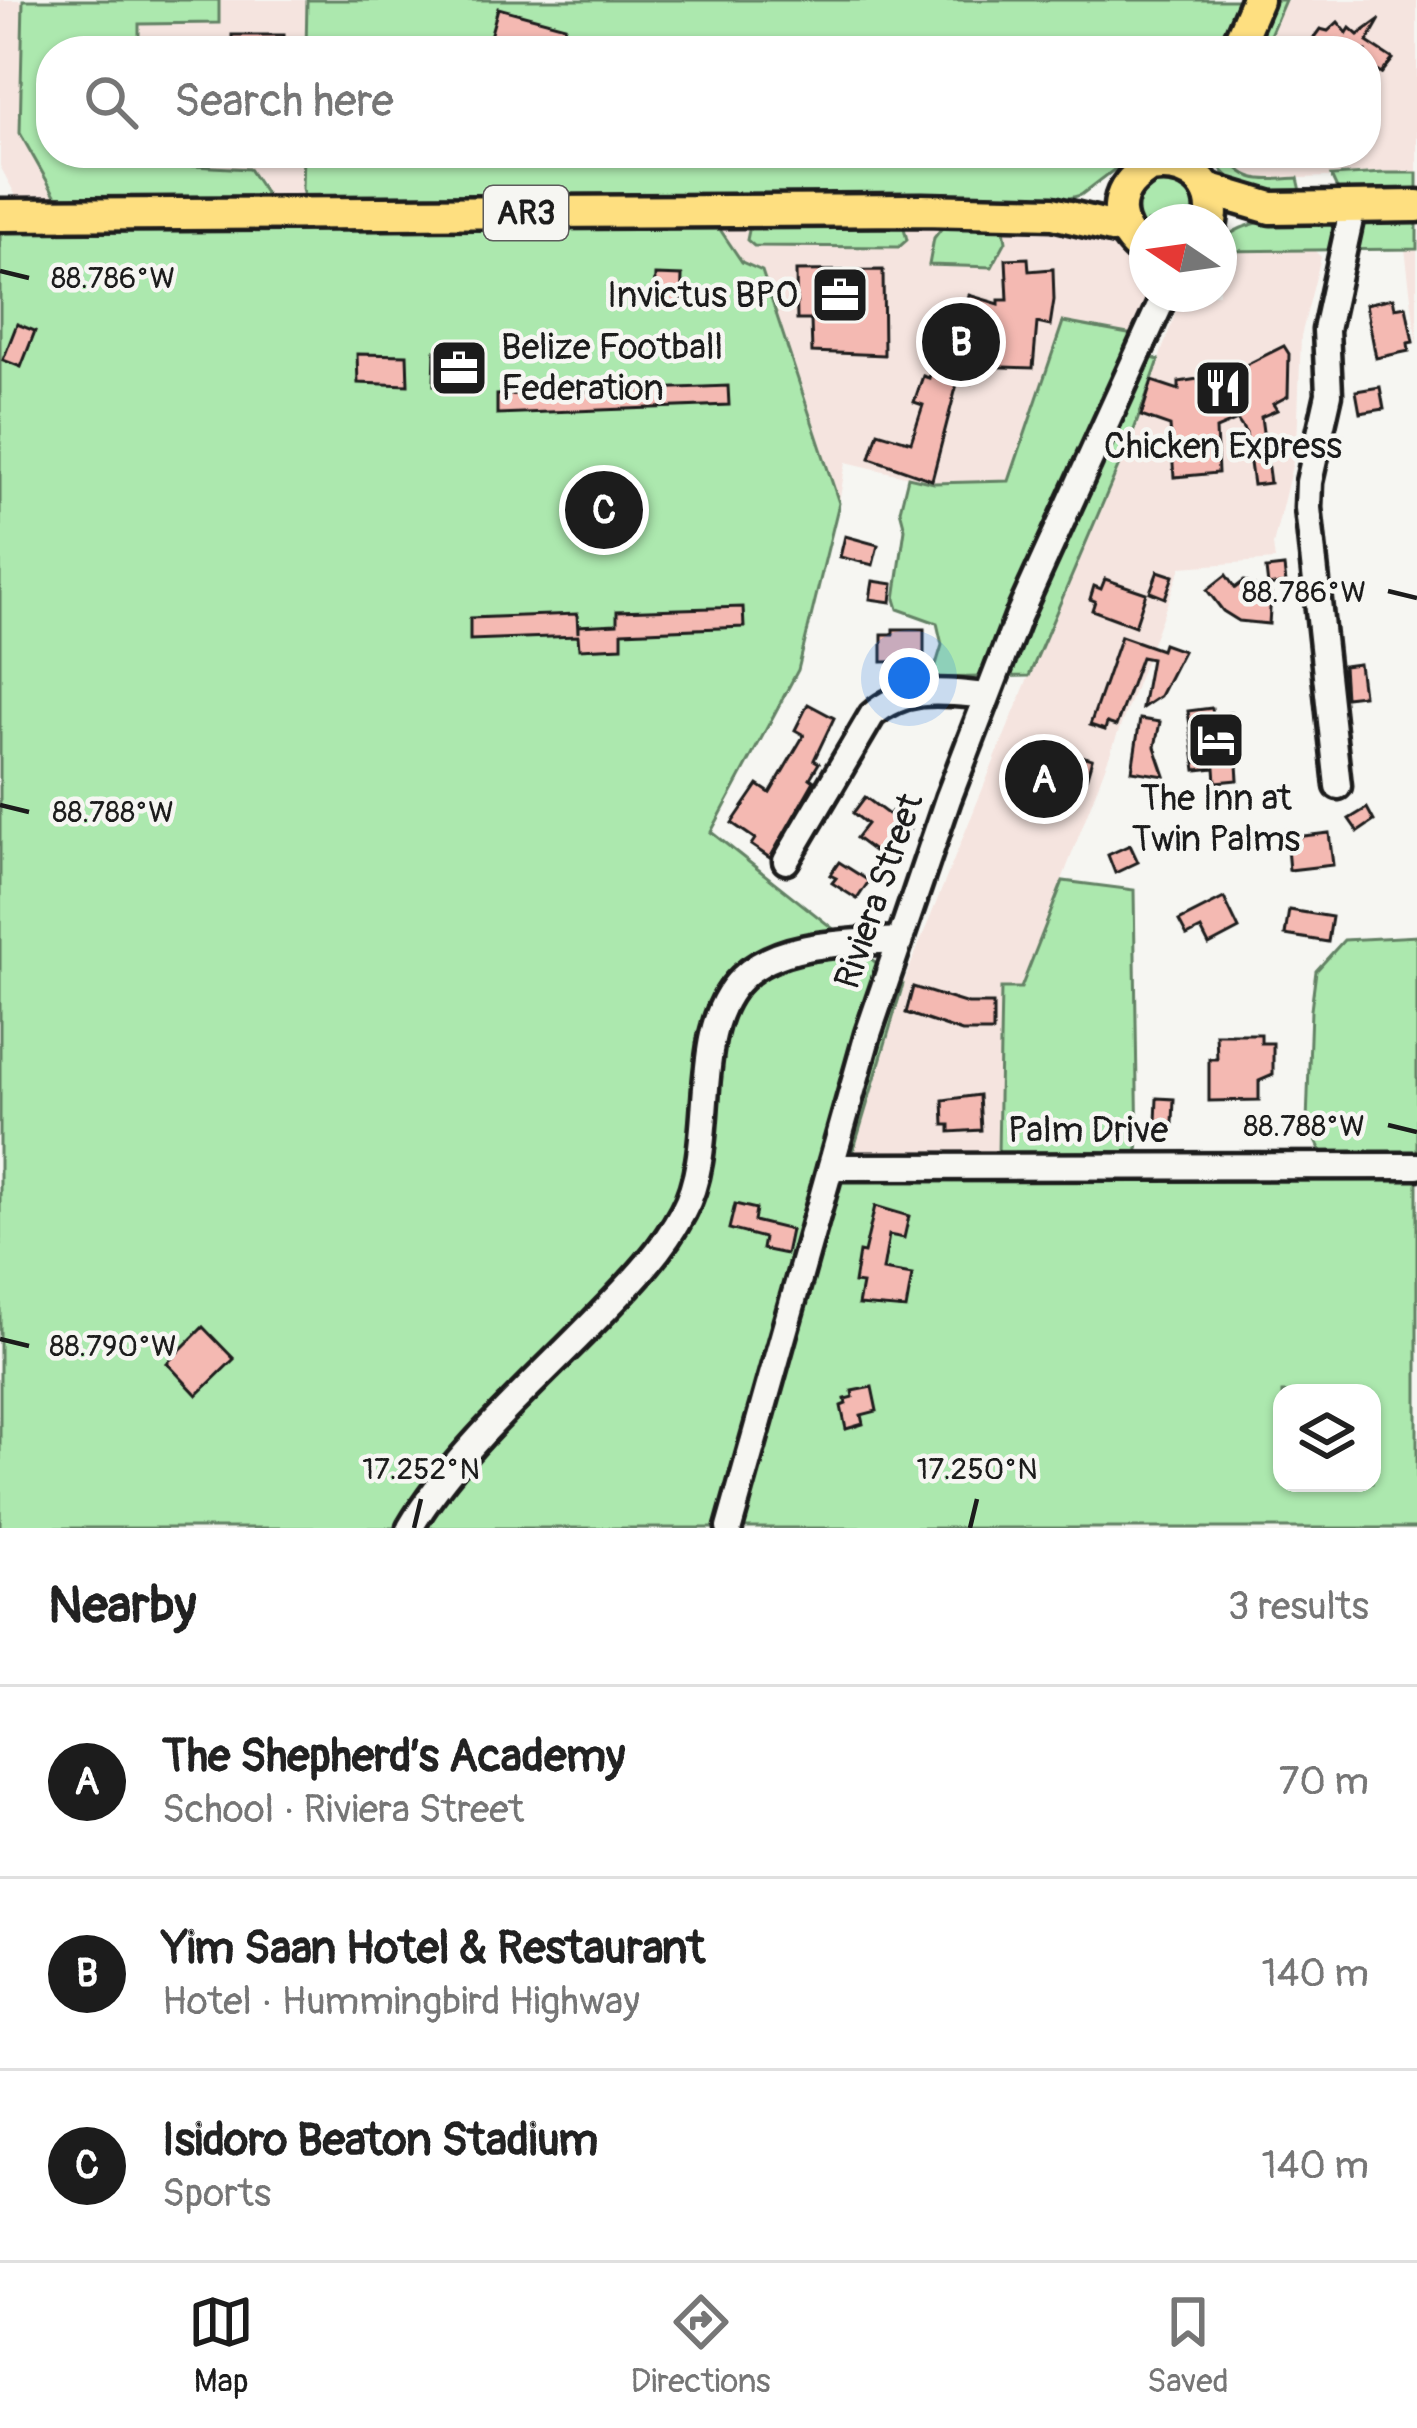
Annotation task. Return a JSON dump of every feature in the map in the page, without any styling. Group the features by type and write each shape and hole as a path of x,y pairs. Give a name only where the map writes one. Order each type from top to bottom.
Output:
{"main road":[{"path":"1241,36 1257,0"},
{"name":"AR3","path":"1053,213 1089,202 1149,168"},
{"path":"1129,235 1120,205 1150,168"},
{"path":"1205,175 1271,208"},
{"path":"1237,217 1271,208 1417,206"},
{"name":"AR3","path":"0,215 1053,213 1124,230"}],"street":[{"path":"1338,786 1308,508 1309,482 1329,394 1326,330 1353,206"},
{"name":"Riviera Street","path":"729,1528 898,940 1043,558 1155,312"},
{"path":"786,861 872,715 883,705 908,693 987,696"},
{"path":"410,1528 440,1483 625,1289 676,1225 695,1181 717,1022 733,988 755,967 787,954 898,940"},
{"name":"Palm Drive","path":"830,1167 1417,1166"}],"shaded area":[{"path":"0,0 23,0 20,133 60,204 12,204 15,194 0,166"},
{"path":"219,0 307,0 306,36 139,36 139,24 218,23"},
{"path":"1285,0 1417,0 1417,173 1255,180 1235,168 1381,168 1381,36 1269,36"},
{"path":"231,168 303,168 306,204 259,204 265,193 263,185 249,169"},
{"path":"716,222 942,225 934,238 930,265 991,267 1003,224 1043,226 1106,239 1129,260 1129,312 1146,312 1139,336 1063,322 1009,481 934,483 846,462 839,503 762,271 742,262"},
{"path":"1405,249 1417,249 1417,346"},
{"path":"1237,251 1315,251 1321,257 1301,336 1297,445 1273,545 1275,560 1181,567 1021,988 1001,988 998,1155 851,1155 903,984 1134,430 1176,312 1237,312"}],"green space":[{"path":"23,0 219,0 219,23 139,24 139,36 36,36 36,161 20,133"},
{"path":"307,0 1257,0 1238,36 306,36"},
{"path":"1267,0 1285,0 1269,36 1252,36"},
{"path":"40,168 249,169 265,193 259,204 60,204"},
{"path":"303,168 1116,168 1081,195 1059,201 306,204"},
{"path":"1220,168 1237,168 1256,178 1298,178 1301,191 1262,194"},
{"path":"1417,173 1417,194 1357,195 1337,189 1331,176"},
{"path":"1169,177 1191,195 1194,204 1134,204 1133,197 1147,182"},
{"path":"1417,219 1417,249 1237,251 1237,231 1266,221"},
{"path":"751,221 903,224 907,240 899,247 754,246 747,240"},
{"path":"715,222 742,262 762,271 839,503 798,670 711,832 903,984 852,1155 998,1155 1001,988 1021,988 1063,881 1134,890 1138,1154 1322,1153 1307,1122 1316,971 1344,940 1417,936 1417,1528 0,1528 0,225"},
{"path":"1003,224 1006,241 992,267 929,265 934,238 944,225"},
{"path":"1063,322 1139,336 1132,358 1150,363 1152,358 1159,360 1134,430 1029,676 932,678 942,645 937,623 898,609 895,599 905,529 900,510 908,477 934,483 1009,481"}],"building":[{"path":"498,8 565,26 563,36 490,36"},
{"path":"1380,19 1370,36 1315,36 1338,22 1347,33 1350,28 1358,35"},
{"path":"1381,51 1393,59 1381,74"},
{"path":"1028,258 1029,271 1053,269 1050,326 1037,323 1033,368 976,366 971,383 958,380 932,480 870,458 878,432 911,442 923,405 914,402 923,376 929,378 951,300 966,304 969,295 999,304 999,300 1008,300 1006,259"},
{"name":"Invictus BPO","path":"883,270 884,355 812,352 811,320 797,320 796,271"},
{"path":"655,275 682,276 681,308 654,307"},
{"path":"1393,298 1395,308 1406,306 1413,342 1408,343 1409,351 1376,358 1366,304"},
{"path":"17,324 35,331 21,367 3,360"},
{"path":"1284,346 1289,354 1288,396 1273,404 1277,410 1261,417 1270,483 1253,485 1246,433 1237,420 1216,429 1218,473 1174,477 1170,426 1141,416 1152,381 1179,390 1179,382 1198,379 1200,388"},
{"name":"Belize Football Federation","path":"435,351 484,352 483,386 434,385"},
{"path":"357,354 407,355 408,385 358,383"},
{"path":"728,386 729,405 497,414 497,395"},
{"path":"1380,387 1384,409 1360,413 1356,391"},
{"path":"845,536 878,545 873,565 840,557"},
{"path":"1284,567 1286,583 1268,586 1266,569"},
{"path":"1158,571 1173,576 1165,598 1150,592"},
{"path":"1226,575 1235,588 1244,581 1271,594 1269,624 1239,621 1223,611 1207,590"},
{"path":"1105,579 1146,593 1135,626 1092,610 1094,586 1101,589"},
{"path":"873,581 893,584 891,602 870,599"},
{"path":"743,607 744,627 622,632 622,647 579,649 578,636 470,640 470,618 577,614 578,633 578,626 617,624 617,611"},
{"path":"893,629 924,629 924,661 882,662 882,634 893,634"},
{"path":"1121,636 1161,650 1163,644 1183,651 1160,696 1142,708 1151,659 1141,657 1116,726 1107,723 1105,730 1090,725"},
{"path":"1359,664 1363,695 1345,697 1343,666"},
{"path":"808,704 834,718 814,760 819,763 810,778 814,781 770,858 751,845 755,839 732,823 758,785 770,793 804,735 795,730"},
{"name":"The Inn at Twin Palms","path":"1212,708 1213,715 1230,713 1232,732 1239,732 1238,780 1216,782 1215,768 1196,770 1188,711"},
{"path":"1140,719 1160,722 1155,747 1165,776 1132,771"},
{"path":"1074,754 1092,759 1085,783 1067,778"},
{"path":"865,797 889,815 893,810 910,829 887,861 856,838 867,824 853,813"},
{"path":"1367,808 1374,821 1358,832 1349,819"},
{"path":"1329,833 1333,865 1289,870 1286,838"},
{"path":"1130,845 1138,862 1115,873 1108,855"},
{"path":"839,862 869,881 857,899 832,883 836,878 830,875"},
{"path":"1224,898 1239,929 1209,945 1201,929 1187,936 1179,921"},
{"path":"1289,910 1332,917 1328,942 1285,935"},
{"path":"913,987 968,1004 993,1004 993,1032 962,1032 906,1013"},
{"path":"1216,1034 1261,1034 1261,1043 1273,1043 1273,1075 1259,1081 1259,1100 1209,1101 1209,1059 1217,1059"},
{"path":"979,1095 981,1130 950,1132 950,1125 944,1125 943,1100"},
{"path":"1157,1098 1174,1099 1173,1123 1156,1123"},
{"path":"735,1204 756,1209 754,1221 791,1230 786,1254 762,1249 764,1238 729,1229"},
{"path":"875,1206 909,1216 904,1238 889,1235 883,1270 912,1275 906,1309 858,1305 862,1284 854,1283 859,1252 864,1253"},
{"path":"203,1327 234,1359 197,1395 167,1363"},
{"path":"872,1387 877,1411 861,1415 863,1424 846,1429 841,1406 845,1399 853,1397 852,1391"}],"place":[{"name":"Invictus BPO","path":"840,295"},
{"name":"Yim Saan Hotel & Restaurant","path":"961,342"},
{"name":"Belize Football Federation","path":"459,368"},
{"name":"Chicken Express","path":"1223,388"},
{"name":"Isidoro Beaton Stadium","path":"604,510"},
{"name":"The Inn at Twin Palms","path":"1216,740"},
{"name":"The Shepherd’s Academy","path":"1044,779"}]}
